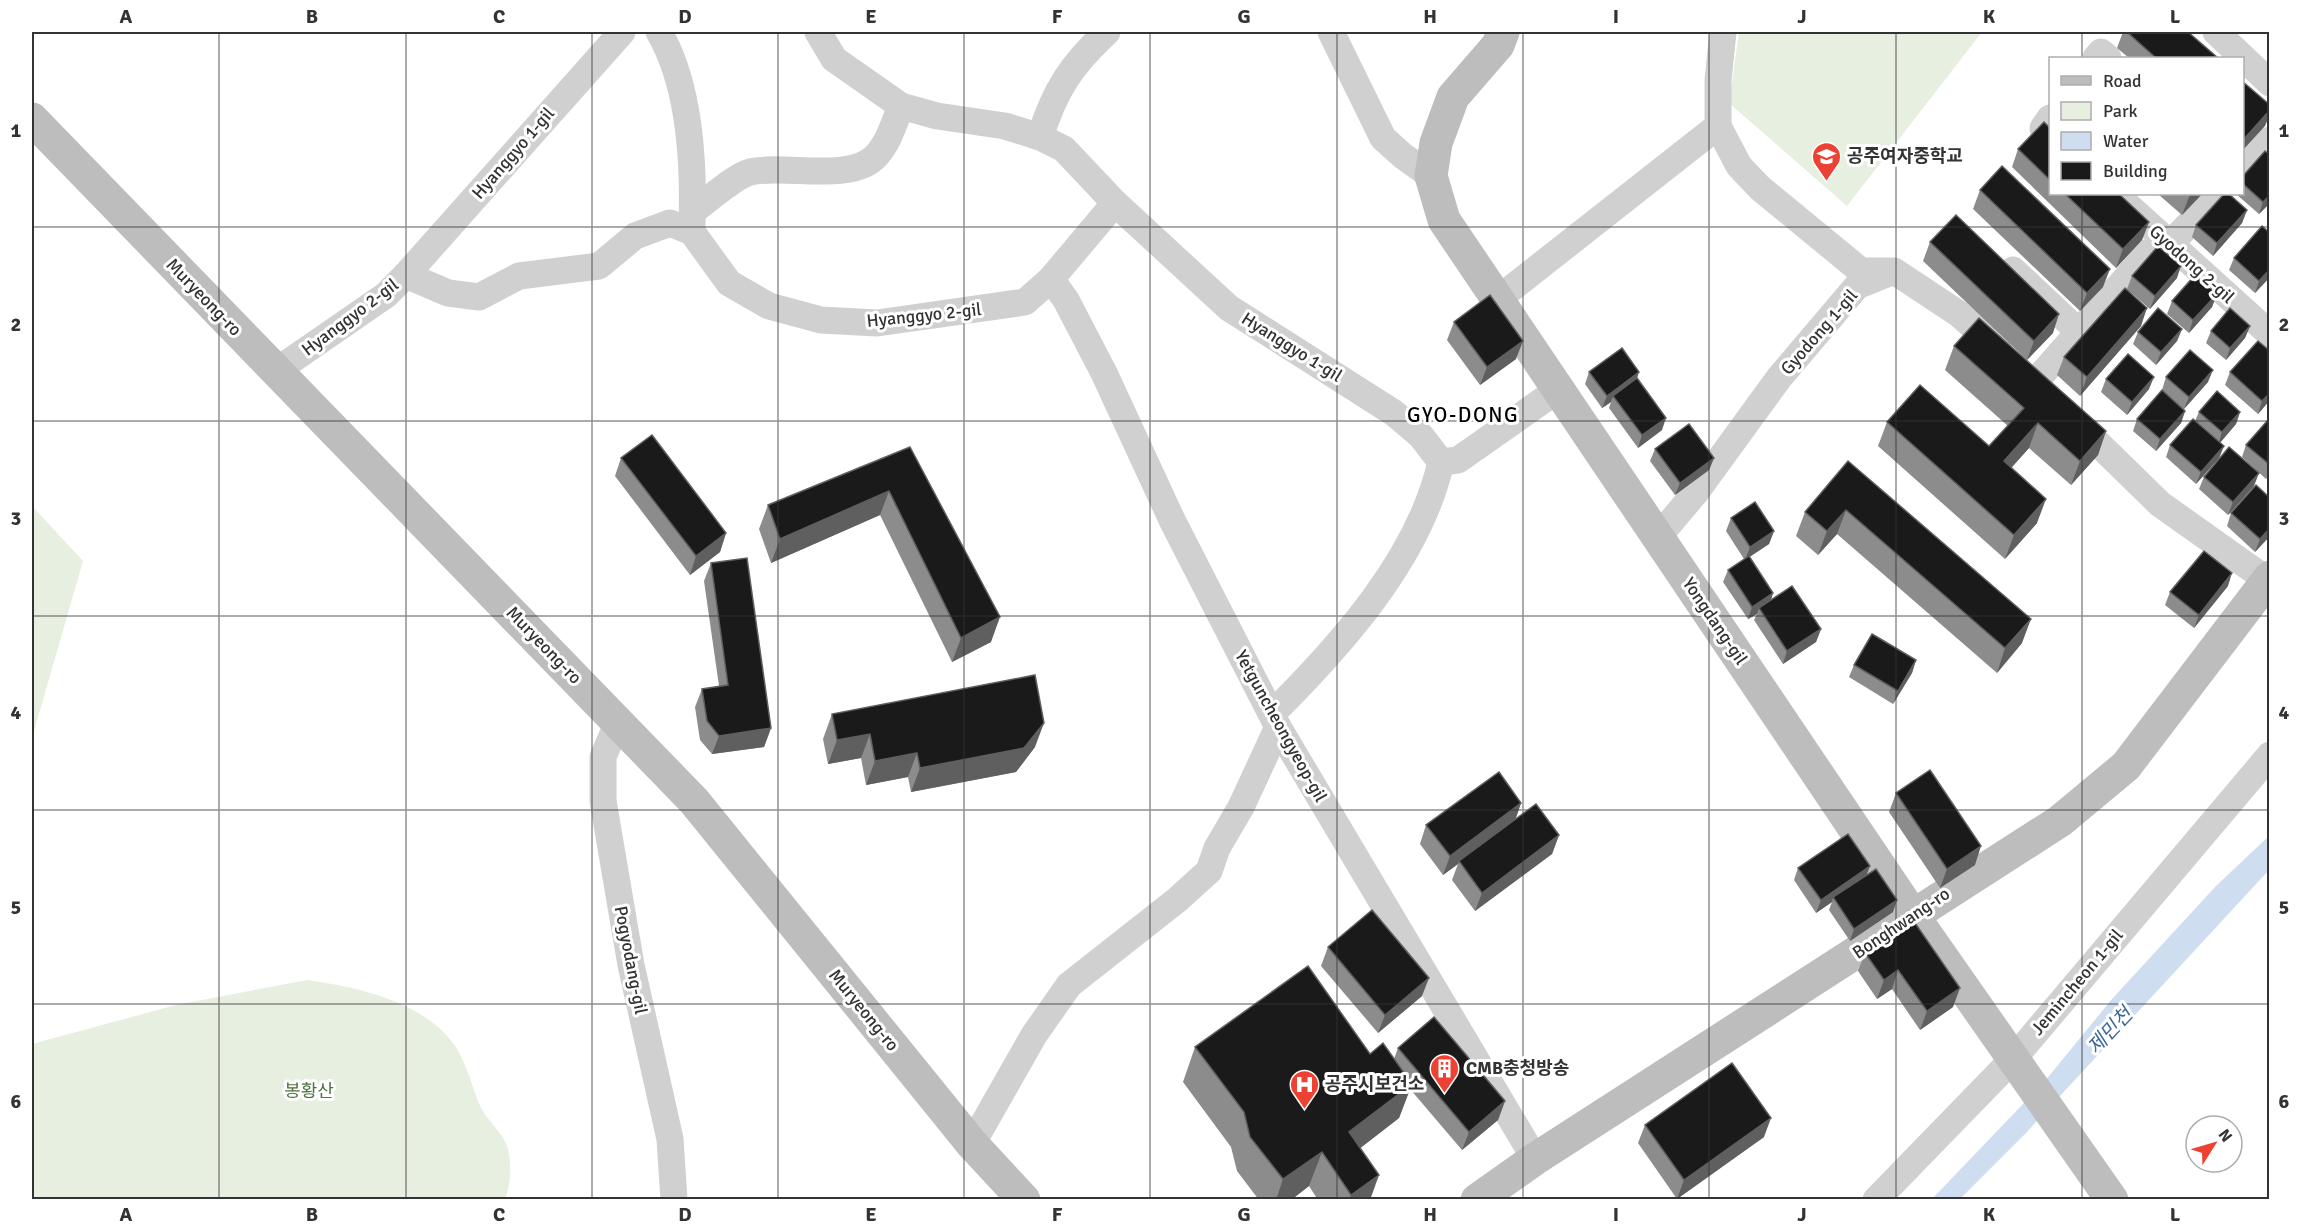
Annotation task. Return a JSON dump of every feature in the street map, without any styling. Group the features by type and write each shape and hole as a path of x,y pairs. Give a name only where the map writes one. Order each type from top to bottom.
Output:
{"main road":[{"name":"Yongdang-gil","path":"1503,32 1498,45 1454,97 1436,143 1431,176 1444,220 1914,917 2112,1200"},
{"name":"Muryeong-ro","path":"32,119 694,801 972,1144 1024,1200"},
{"name":"Bonghwang-ro","path":"1477,1200 1535,1159 1914,917 1984,867 2060,821 2126,766 2268,580"}],"street":[{"name":"Hyanggyo 1-gil","path":"406,275 622,32"},
{"path":"659,32 668,48 686,100 693,221"},
{"name":"Hyanggyo 1-gil","path":"818,32 834,59 901,106 937,116 1005,126 1040,137 1064,149 1115,203 1229,308 1394,413 1421,435 1441,462"},
{"path":"1040,137 1052,100 1081,56 1107,32"},
{"path":"1331,32 1383,138 1431,176"},
{"path":"1723,32 1718,80 1718,126 1739,166 1760,188 1861,271 1894,271 1959,314 2048,395 2160,504 2268,580"},
{"path":"2216,32 2243,57"},
{"path":"2244,58 2270,82"},
{"path":"693,221 748,172 780,168 855,169 876,156 891,132 901,106"},
{"path":"1498,298 1718,126"},
{"path":"2244,166 2270,140"},
{"name":"Gyodong 2-gil","path":"2116,195 2160,248 2270,334"},
{"path":"2048,395 2078,331 2111,276 2160,248 2217,195"},
{"name":"Hyanggyo 2-gil","path":"276,372 386,295 406,275 448,293 479,297 519,276 599,266 634,236 670,223 693,221 729,284 769,306 821,320 877,323 1025,302 1051,279 1115,203"},
{"path":"1992,251 2078,331"},
{"name":"Gyodong 1-gil","path":"1659,537 1696,492 1779,378 1857,286 1894,271"},
{"name":"Yetguncheongyeop-gil","path":"1051,279 1066,300 1104,373 1178,530 1275,720 1535,1159"},
{"path":"972,1144 1034,1035 1069,985 1177,900 1209,871 1217,848 1240,807 1275,720 1392,574 1435,490 1441,462 1458,460 1558,389"},
{"name":"Pogyodang-gil","path":"618,722 603,757 603,801 631,965 670,1139 674,1200"},
{"name":"Jemincheon 1-gil","path":"1876,1200 2014,1058 2270,755"}],"green space":[{"path":"1739,32 1982,32 1847,206 1729,103"},
{"path":"32,506 83,561 32,738"},
{"name":"봉황산","path":"307,980 347,987 390,1000 428,1019 444,1033 461,1056 481,1108 507,1146 510,1173 505,1199 32,1199 32,1044 176,1005"}],"water":[{"name":"제민천","path":"2269,836 2269,870 2024,1135 1960,1199 1931,1200 2045,1081 2112,999 2216,886"}],"building":[{"path":"2127,32 2188,32 2217,57 2155,57"},
{"path":"2244,83 2270,105 2270,110 2244,139"},
{"path":"2044,122 2049,127 2049,179 2018,149"},
{"path":"2265,151 2270,155 2270,195 2263,202 2244,185 2244,175"},
{"path":"2002,166 2110,269 2087,293 1980,190"},
{"path":"2066,195 2120,195 2149,222 2123,249"},
{"path":"2223,195 2230,195 2247,210 2217,243 2196,225"},
{"path":"1956,215 2059,314 2034,341 1930,242"},
{"path":"2262,226 2270,233 2270,269 2259,281 2234,258"},
{"path":"2158,246 2181,266 2155,296 2132,276"},
{"path":"2195,275 2217,294 2193,320 2172,301"},
{"path":"2125,288 2147,308 2087,377 2064,357"},
{"path":"1490,295 1523,341 1487,367 1454,322"},
{"path":"2158,308 2182,329 2161,352 2138,332"},
{"path":"2230,308 2250,326 2230,348 2211,331"},
{"path":"1979,318 2106,431 2080,461 2038,423 2004,461 2046,499 2014,535 1887,422 1920,385 1989,446 2024,408 1954,346"},
{"path":"2258,341 2270,351 2270,393 2262,401 2230,372"},
{"path":"1622,348 1639,372 1607,396 1589,372"},
{"path":"2190,350 2213,370 2189,397 2166,377"},
{"path":"2128,354 2154,377 2132,402 2106,379"},
{"path":"1637,378 1666,418 1642,435 1613,396"},
{"path":"2162,390 2185,411 2160,439 2137,419"},
{"path":"2217,391 2240,412 2222,432 2199,412"},
{"path":"2193,419 2224,446 2201,472 2170,445"},
{"path":"2267,421 2270,422 2270,465 2246,445"},
{"path":"1689,424 1714,458 1680,483 1655,449"},
{"path":"652,435 726,533 696,556 621,458"},
{"path":"910,447 1000,617 961,638 889,491 780,539 768,505"},
{"path":"2229,447 2259,473 2233,502 2204,477"},
{"path":"1848,461 2031,619 2005,648 1846,510 1827,531 1805,512"},
{"path":"2256,485 2270,498 2270,528 2260,539 2231,513"},
{"path":"1755,502 1774,531 1750,547 1731,518"},
{"path":"2204,551 2232,573 2199,615 2170,592"},
{"path":"1749,556 1773,593 1752,607 1728,570"},
{"path":"747,558 771,728 719,736 707,721 702,689 728,685 711,563"},
{"path":"1792,586 1821,629 1787,651 1759,608"},
{"path":"1872,634 1916,660 1898,691 1854,665"},
{"path":"1035,675 1044,723 1024,748 920,768 917,753 875,761 870,734 837,740 832,714"},
{"path":"1930,770 1981,846 1947,869 1896,793"},
{"path":"1499,772 1521,803 1450,856 1426,825"},
{"path":"1536,804 1559,835 1482,893 1459,861"},
{"path":"1848,834 1870,866 1821,900 1798,868"},
{"path":"1876,869 1897,900 1854,929 1833,897"},
{"path":"1372,910 1429,978 1385,1015 1328,947"},
{"path":"1913,920 1960,988 1927,1011 1898,970 1884,980 1865,953"},
{"path":"1308,966 1370,1054 1383,1043 1412,1084 1349,1132 1379,1175 1351,1195 1322,1152 1283,1179 1250,1137 1244,1112 1195,1047"},
{"path":"1434,1017 1505,1101 1469,1132 1398,1048"},
{"path":"1732,1063 1771,1118 1684,1180 1645,1125"}],"place":[{"name":"공주여자중학교","path":"1826,182"},
{"name":"CMB충청방송","path":"1445,1094"},
{"name":"공주시보건소","path":"1304,1110"}],"district":[{"name":"GYO-DONG","path":"1463,415"}]}
